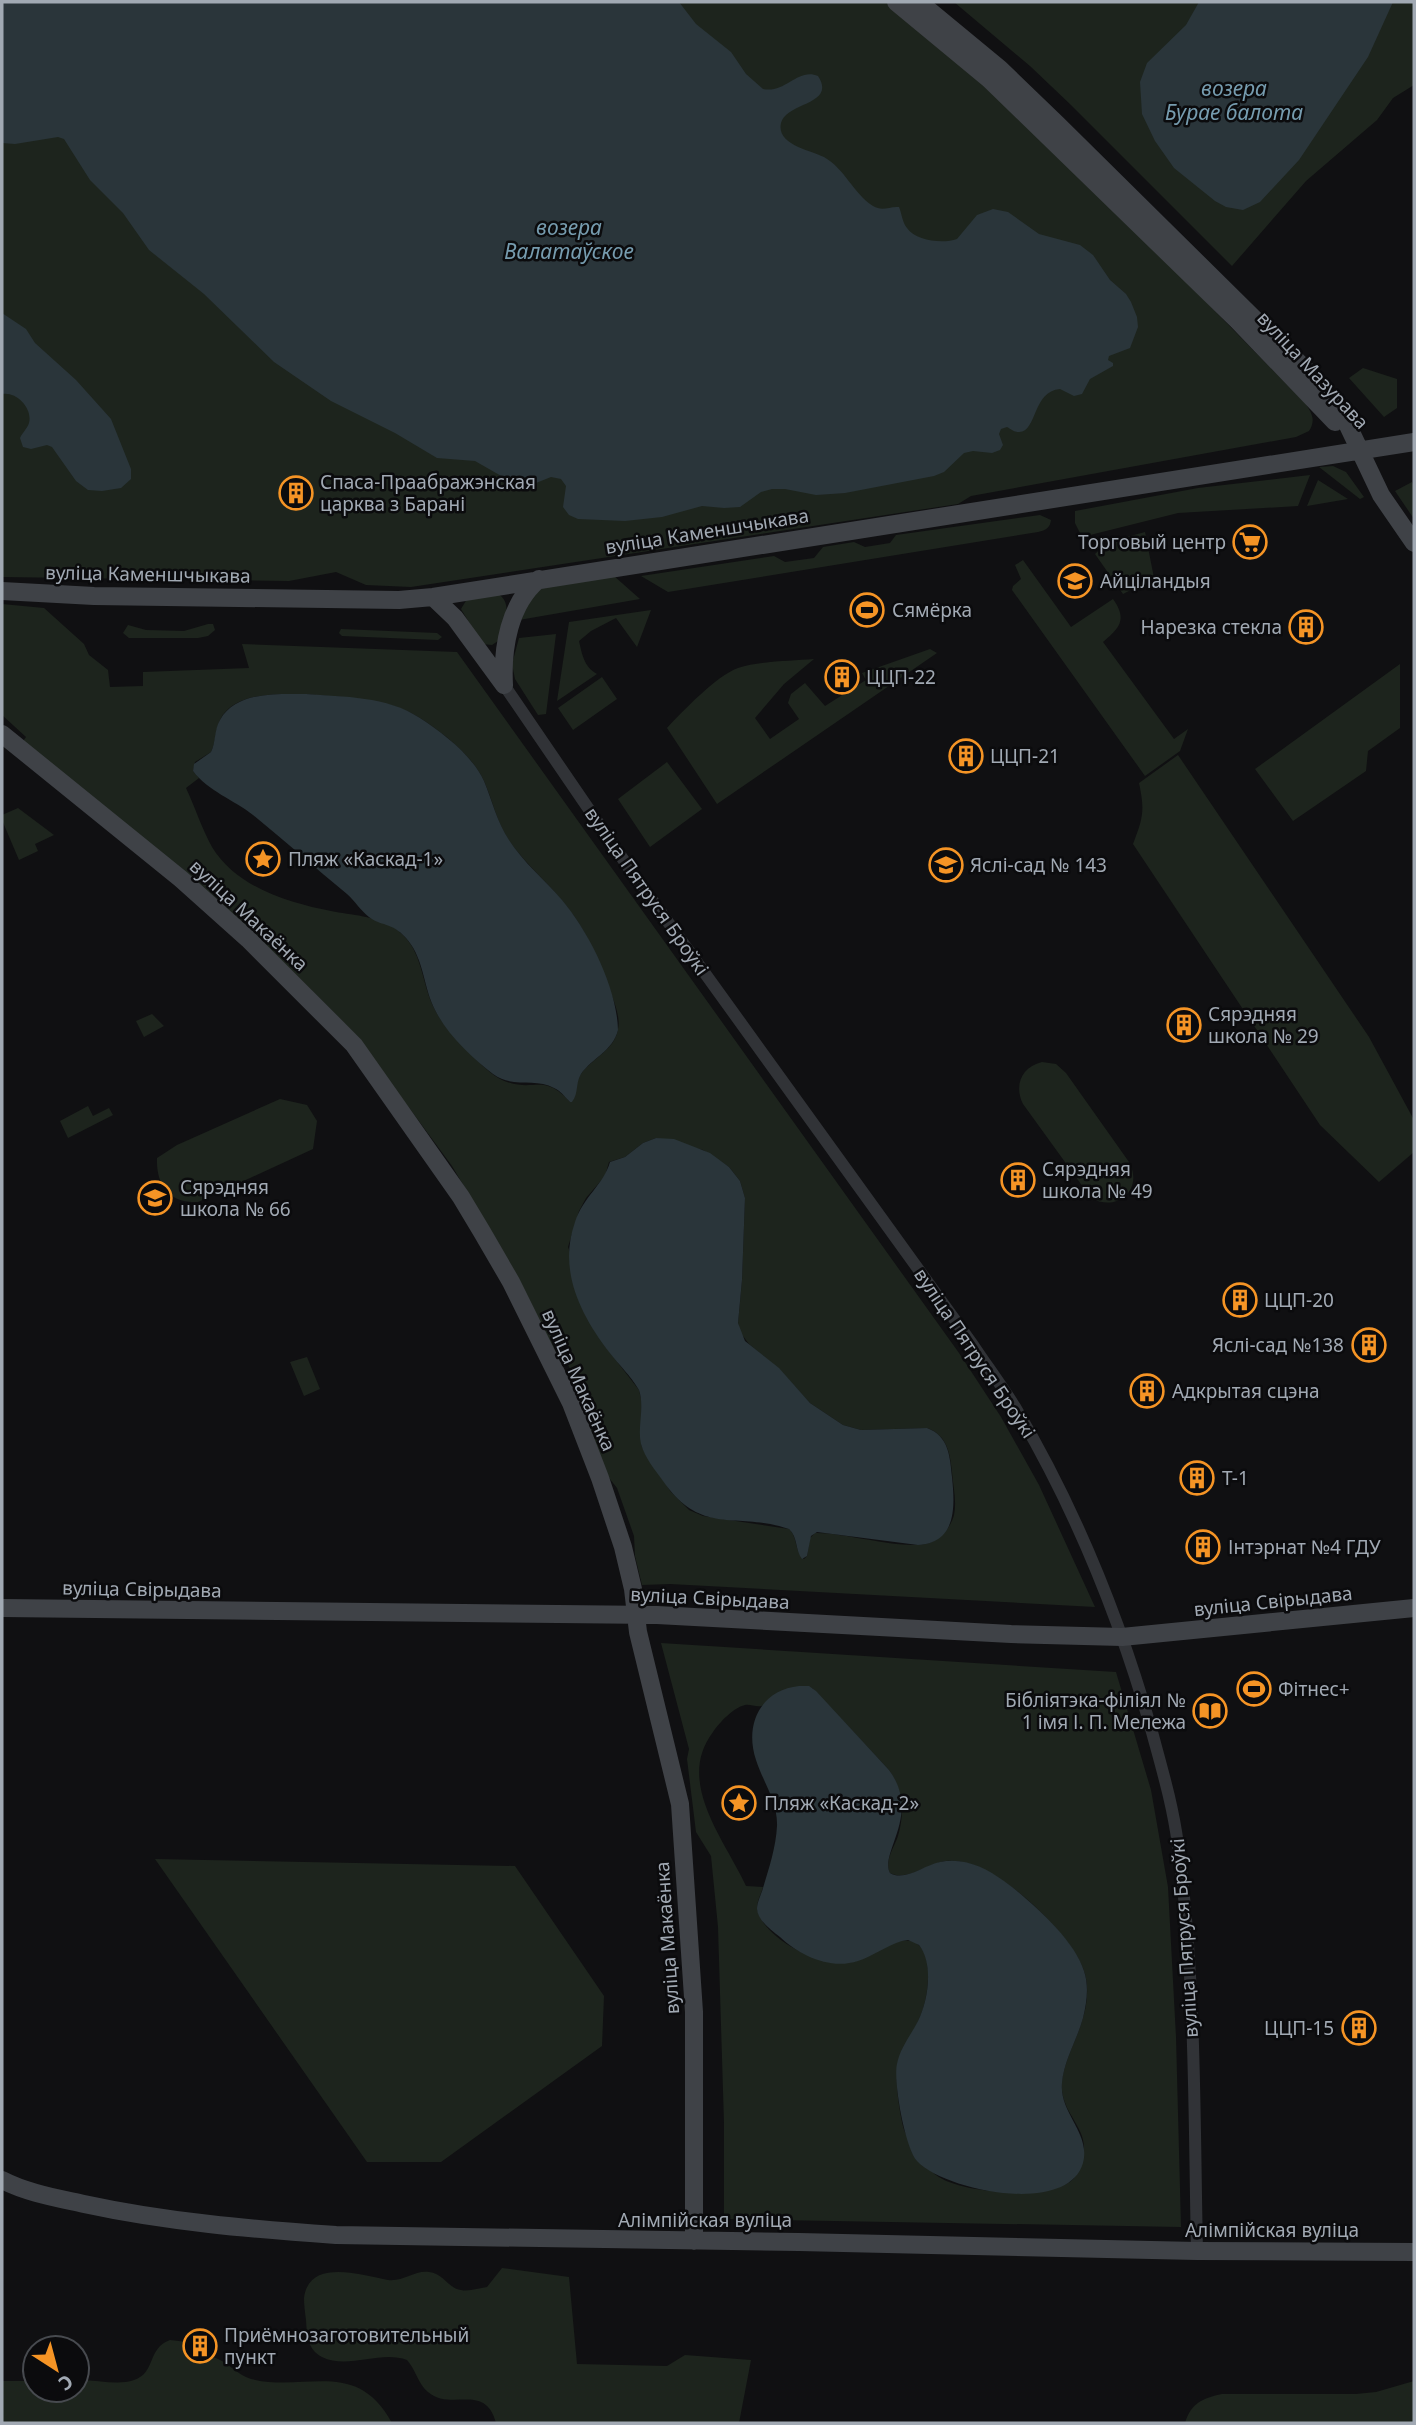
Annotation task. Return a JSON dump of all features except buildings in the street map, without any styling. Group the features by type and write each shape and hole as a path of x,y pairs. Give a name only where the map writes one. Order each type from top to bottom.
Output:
{"street":[{"name":"вуліца Мазурава","path":"896,2 989,79 1028,116 1237,320 1317,401 1360,451"},
{"name":"вуліца Мазурава","path":"919,2 1000,69 1275,337 1342,413 1360,451"},
{"name":"вуліца Каменшчыкава","path":"2,591 94,596 399,600 433,597 1414,442"},
{"path":"1360,451 1381,495 1414,543"},
{"path":"504,685 503,655 518,602 539,579"},
{"path":"495,586 509,597 513,618"},
{"path":"455,618 453,607 465,591"},
{"path":"433,597 455,618 504,685"},
{"path":"475,647 482,651 490,650 500,647 506,639"},
{"name":"вуліца Пятруся Броўкі","path":"504,685 629,867 1014,1405 1050,1470 1099,1576 1133,1664 1168,1789 1178,1843 1192,2006 1197,2251"},
{"name":"вуліца Макаёнка","path":"2,734 181,879 248,939 354,1045 461,1197 511,1282 570,1403 600,1478 623,1547 633,1589 634,1615 680,1804 694,2012 694,2241"},
{"name":"вуліца Свірыдава","path":"2,1608 634,1615 1122,1637 1414,1608"},
{"name":"Алімпійская вуліца","path":"2,2180 56,2198 136,2215 336,2235 1197,2251 1414,2252"}],"shaded area":[{"name":"возера Валатаўское","path":"2,2 887,2 942,44 1160,255 1305,403 1313,420 1309,431 1296,437 971,496 958,504 411,587 366,585 336,572 289,581 2,577"},
{"path":"954,2 1414,2 1414,85 1393,98 1377,120 1306,181 1232,266 1030,66"},
{"path":"1363,368 1397,379 1397,408 1384,417 1349,378"},
{"path":"1333,466 1346,472 1364,497 1360,499 1319,467"},
{"path":"1310,475 1298,506 1178,513 1082,537 1075,523 1075,511 1198,488"},
{"path":"1318,480 1348,499 1307,506"},
{"path":"1412,482 1414,487 1414,519 1395,491"},
{"path":"1040,515 1051,520 1047,528 1038,532 668,592 641,576 774,556 785,562 814,558 823,547 854,542 865,547 890,543 896,535"},
{"path":"1145,532 1154,578 1123,594 1095,554 1108,542"},
{"path":"1023,560 1071,627 1113,599 1118,606 1120,623 1103,642 1174,739 1188,729 1180,751 1145,776 1012,590 1021,579 1015,565"},
{"path":"614,576 640,599 519,620 524,601 541,588"},
{"path":"497,593 507,609 505,622 498,641 492,645 482,644 461,609 467,599"},
{"path":"2,604 44,608 84,644 89,655 108,670 110,687 143,686 143,672 249,668 242,644 457,652 959,1353 1001,1417 1039,1485 1095,1607 670,1584 642,1585 635,1556 634,1536 617,1488 602,1469 574,1395 581,1390 566,1361 559,1365 542,1325 502,1250 452,1166 410,1109 345,1031 21,744 26,737 2,715","holes":["306,694 365,700 393,706 420,718 447,737 479,772 508,839 575,917 592,946 605,977 619,1024 612,1043 581,1074 570,1102 553,1088 517,1085 488,1071 439,1017 410,943 393,927 371,918 298,903 265,891 235,873 212,847 186,788 199,778 193,771 195,762 211,752 220,720 227,711 247,699","656,1138 703,1150 729,1167 740,1181 745,1198 738,1323 740,1332 749,1344 779,1369 810,1403 843,1425 861,1430 927,1428 943,1440 950,1458 955,1510 951,1524 938,1539 929,1543 905,1545 815,1533 810,1538 804,1559 789,1529 703,1516 689,1510 671,1492 641,1444 642,1403 639,1390 608,1350 568,1247 579,1211 586,1198 605,1176 609,1162 625,1157 643,1143"]},
{"path":"651,610 637,647 616,618 591,631 579,641 586,664 597,674 557,701 569,622"},
{"path":"213,624 215,630 208,636 198,638 129,638 123,633 128,625 146,630 184,631"},
{"path":"341,629 437,633 442,637 438,640 342,636 339,633"},
{"path":"556,634 546,714 538,715 515,679 512,664 519,638"},
{"path":"930,649 937,653 717,804 667,728 710,686 729,672 765,663 814,659 784,684 755,718 770,739 799,719 788,703 791,694 805,683 825,706 866,680 862,673"},
{"path":"1400,664 1400,728 1368,751 1366,771 1293,821 1255,769"},
{"path":"602,677 617,699 573,730 558,708"},
{"path":"1178,755 1369,1037 1414,1120 1414,1152 1379,1182 1320,1125 1133,844 1142,814 1139,783"},
{"path":"667,762 702,809 650,847 618,799"},
{"path":"18,808 54,835 35,844 38,851 19,860 2,820 2,815"},
{"path":"152,1014 164,1026 144,1037 136,1021"},
{"path":"1042,1062 1056,1064 1066,1073 1129,1162 1133,1181 1125,1196 1110,1202 1091,1198 1023,1104 1019,1091 1021,1078 1029,1068"},
{"path":"280,1099 307,1105 317,1121 313,1149 198,1202 179,1200 166,1191 159,1177 157,1158 177,1145"},
{"path":"88,1106 93,1116 109,1108 113,1115 68,1138 60,1121"},
{"path":"307,1357 320,1389 304,1396 290,1362"},
{"path":"661,1643 1116,1672 1151,1790 1168,1887 1176,2037 1181,2227 724,2219 718,1927 711,1856 696,1832 687,1759 689,1749","holes":["812,1688 889,1770 900,1793 902,1810 898,1836 889,1859 890,1873 910,1874 946,1861 965,1862 982,1868 1033,1905 1065,1939 1081,1963 1086,1980 1086,2003 1080,2029 1065,2066 1062,2092 1080,2131 1084,2147 1076,2175 1059,2187 1024,2192 983,2190 948,2181 928,2167 905,2132 897,2083 900,2060 920,2018 927,1993 927,1964 922,1948 916,1943 901,1941 859,1960 840,1963 826,1961 798,1950 772,1933 763,1923 757,1909 763,1887 746,1886 707,1811 699,1771 703,1751 713,1732 731,1712 745,1705 774,1703"]},
{"path":"155,1859 515,1866 604,1996 602,2046 441,2162 367,2162"},
{"path":"502,2268 569,2277 577,2364 667,2366 685,2355 751,2360 739,2423 496,2423 491,2411 476,2400 447,2400 428,2392 407,2360 386,2357 342,2362 317,2354 309,2341 304,2298 308,2285 316,2277 326,2273 352,2273 393,2280 429,2272 438,2275 457,2289 467,2291 487,2287"},
{"path":"170,2340 187,2342 192,2357 213,2357 251,2379 346,2384 362,2390 378,2403 392,2423 2,2423 2,2381 21,2381 21,2404 91,2404 91,2381 127,2382 141,2377 163,2344"},
{"path":"1414,2381 1414,2423 1185,2423 1199,2402 1222,2394 1356,2394 1376,2392"}],"water":[{"name":"возера Валатаўское","path":"2,2 679,2 696,24 731,52 746,74 763,89 778,88 804,75 818,76 822,85 821,93 785,116 781,130 789,142 831,162 873,206 883,209 899,207 904,223 911,232 923,239 937,241 957,239 977,215 993,209 1008,212 1039,234 1080,245 1093,255 1110,280 1131,302 1138,327 1130,348 1109,356 1108,360 1113,366 1090,379 1082,394 1074,396 1060,389 1051,392 1039,404 1024,431 1017,432 1007,427 1001,429 999,434 1003,445 1000,450 992,453 964,453 944,472 934,476 845,493 816,495 772,489 761,492 740,507 702,506 662,517 625,521 578,519 569,515 563,507 566,486 561,479 551,477 531,485 519,486 475,461 437,458 395,433 331,401 274,362 204,294 149,250 123,213 90,180 64,139 58,137 15,144 2,143"},
{"name":"возера Бурае балота","path":"1199,2 1393,2 1368,57 1299,160 1260,202 1243,210 1226,207 1215,201 1174,168 1155,141 1142,114 1140,82 1147,63 1186,25"},
{"path":"2,313 26,329 35,343 76,380 111,419 131,469 131,479 121,488 88,490 76,481 52,447 23,447 20,438 30,417 26,406 13,395 2,394"},
{"path":"306,694 350,697 394,705 420,718 447,738 479,771 501,826 515,848 562,900 582,928 600,961 613,996 618,1030 607,1049 581,1074 572,1102 547,1085 501,1078 475,1059 449,1032 436,1012 419,960 406,938 396,929 369,917 347,894 265,825 206,784 193,771 194,764 211,752 220,720 236,704 258,696"},
{"path":"656,1138 674,1139 710,1153 729,1167 740,1181 745,1198 738,1323 745,1341 779,1368 810,1403 843,1425 861,1430 927,1428 940,1436 947,1448 950,1462 953,1511 947,1530 940,1538 918,1545 817,1532 811,1536 807,1556 802,1559 789,1529 706,1516 692,1510 677,1498 663,1481 641,1444 639,1390 609,1352 581,1307 575,1291 569,1257 575,1222 610,1162 625,1157 643,1143"},
{"path":"799,1686 809,1686 816,1691 889,1770 898,1786 902,1802 901,1817 888,1865 890,1873 902,1876 949,1861 965,1862 989,1871 1038,1910 1062,1934 1079,1959 1086,1977 1086,2000 1083,2018 1065,2066 1062,2094 1083,2142 1083,2163 1073,2179 1055,2189 1031,2194 978,2189 932,2172 917,2161 913,2154 901,2114 896,2073 901,2052 918,2021 927,1993 927,1962 919,1945 908,1940 902,1941 858,1961 837,1964 816,1960 797,1950 762,1921 757,1909 772,1857 777,1817 773,1800 756,1760 752,1734 754,1722 766,1702 775,1694"}],"place":[{"name":"Спаса-Праабражэнская царква з Барані","path":"296,493"},
{"name":"Торговый центр","path":"1250,542"},
{"name":"Айціландыя","path":"1075,581"},
{"name":"Сямёрка","path":"867,610"},
{"name":"Нарезка стекла","path":"1306,627"},
{"name":"ЦЦП-22","path":"842,677"},
{"name":"ЦЦП-21","path":"966,756"},
{"name":"Пляж «Каскад-1»","path":"263,859"},
{"name":"Яслі-сад № 143","path":"946,865"},
{"name":"Сярэдняя школа № 29","path":"1184,1025"},
{"name":"Сярэдняя школа № 49","path":"1018,1180"},
{"name":"Сярэдняя школа № 66","path":"155,1198"},
{"name":"ЦЦП-20","path":"1240,1300"},
{"name":"Яслі-сад №138","path":"1369,1345"},
{"name":"Адкрытая сцэна","path":"1147,1391"},
{"name":"Т-1","path":"1197,1478"},
{"name":"Інтэрнат №4 ГДУ","path":"1203,1547"},
{"name":"Фітнес+","path":"1254,1689"},
{"name":"Бібліятэка-філіял № 1 імя І. П. Мележа","path":"1210,1711"},
{"name":"Пляж «Каскад-2»","path":"739,1803"},
{"name":"ЦЦП-15","path":"1359,2028"},
{"name":"Приёмнозаготовительный пункт","path":"200,2346"}]}
